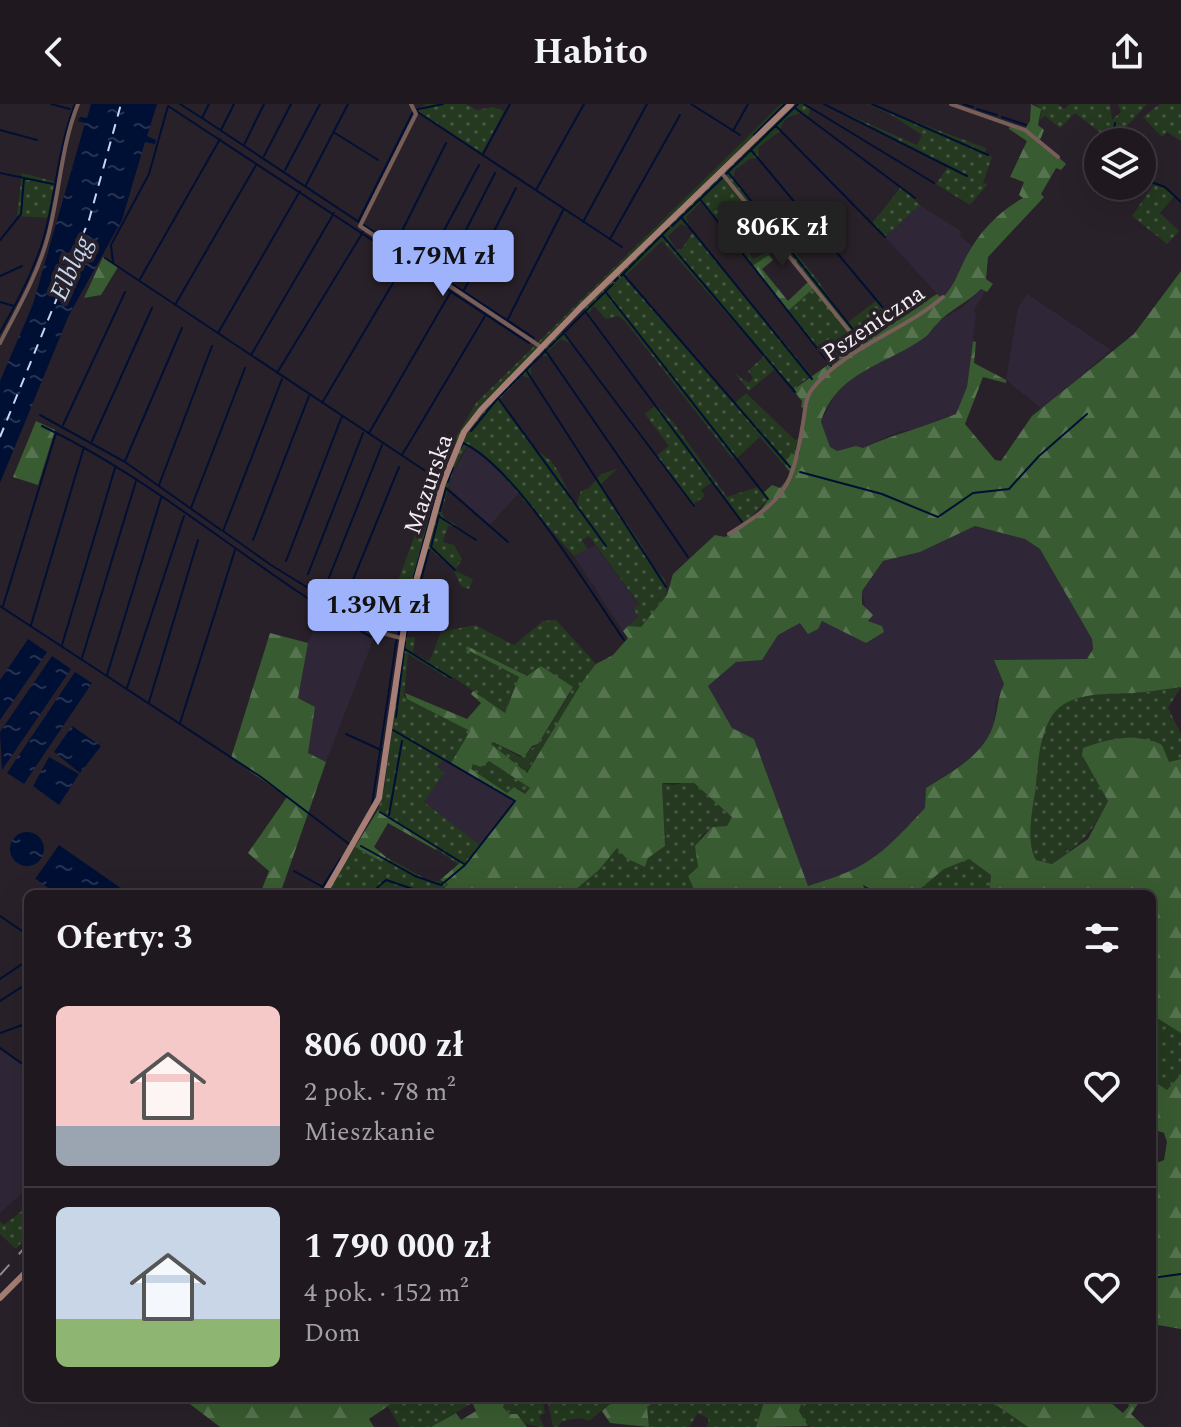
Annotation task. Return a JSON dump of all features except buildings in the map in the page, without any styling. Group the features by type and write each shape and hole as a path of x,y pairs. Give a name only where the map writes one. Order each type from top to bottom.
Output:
{"main road":[{"name":"Mazurska","path":"326,890 379,798 401,638 456,446 477,414 541,347 791,104"},
{"path":"0,1298 24,1274"}],"street":[{"path":"0,343 24,299 47,240 66,143 78,104"},
{"path":"411,104 416,114 360,226 541,347"},
{"path":"951,104 1025,130 1058,157"},
{"path":"721,172 863,348"},
{"name":"Pszeniczna","path":"729,534 777,500 799,459 811,391 863,348 943,297"},
{"path":"363,628 401,638"}],"shaded area":[{"path":"920,205 962,232 960,236 972,246 954,285 942,299 885,237"},
{"path":"981,289 985,292 974,310 967,387 957,414 918,429 898,432 862,448 856,446 837,451 829,447 821,422 837,390 851,378 926,337 938,322 964,306"},
{"path":"1027,294 1111,350 1042,409 1006,380 1018,308"},
{"path":"468,446 482,453 518,494 490,525 449,488 452,474"},
{"path":"975,526 1025,539 1040,549 1092,639 1093,649 1087,659 995,660 1004,684 996,703 994,724 980,752 926,788 925,808 878,858 844,875 808,886 754,740 732,728 708,686 736,662 762,660 778,635 801,622 818,629 820,622 826,622 866,643 882,626 868,621 862,591 883,561 920,552"},
{"path":"595,545 639,605 639,617 623,631 574,556"},
{"path":"326,603 363,628 376,632 326,762 307,753 315,707 298,698 308,643"},
{"path":"444,759 515,801 480,845 424,802 444,774 438,767"},
{"path":"0,1048 24,1065 24,1192 0,1213"}],"green space":[{"path":"426,104 466,104 477,110 493,107 504,111 482,153 418,111"},
{"path":"781,104 788,104 587,298 461,433 448,460 402,622 385,616 443,459 476,403"},
{"path":"794,104 808,104 810,112 807,117 802,113 787,118 780,131 759,147 758,158 750,159 735,170 733,179 814,275 847,323 877,300 894,321 878,331 857,336 859,343 830,365 788,311 814,288 776,238 749,252 753,259 767,252 769,255 752,266 701,202 686,217 691,229 681,224 668,236 676,249 682,249 693,232 811,375 793,390 775,369 749,391 735,373 749,383 753,378 748,371 764,356 662,241 625,276 735,403 746,393 795,440 801,437 799,457 785,466 760,437 736,459 731,457 625,321 618,316 606,319 594,306 588,314 583,308"},
{"path":"824,104 917,145 922,135 890,114 867,104 986,148 985,154 992,157 983,183 988,184 970,205 936,184 948,167"},
{"path":"1031,104 1041,109 1038,125 1044,130 1040,140 1066,164 1061,170 1056,168 1041,194 1044,197 988,257 986,279 993,284 987,292 981,289 947,315 924,338 850,381 828,405 821,422 830,447 837,451 856,446 863,448 956,414 967,387 973,341 976,342 974,363 1006,380 1006,383 983,377 965,424 995,460 1001,461 1032,416 1134,334 1181,271 1181,687 1086,696 1056,711 1045,729 1041,747 1030,837 1036,860 1052,864 1088,839 1108,801 1082,755 1083,748 1113,740 1142,739 1162,745 1169,762 1181,759 1181,1033 1156,1017 1156,890 989,890 991,875 969,859 944,869 919,890 874,890 863,885 865,890 694,890 688,876 698,867 695,846 712,827 727,826 732,817 694,783 662,783 665,846 648,858 645,867 626,858 617,848 577,890 442,890 448,884 440,880 461,862 466,864 515,801 451,763 470,731 407,699 405,693 467,719 481,703 471,694 473,691 505,713 519,677 466,649 467,646 527,676 541,666 573,687 538,744 532,746 524,757 493,742 491,744 527,773 583,681 596,664 613,655 628,638 623,631 628,626 641,627 667,595 673,574 715,535 725,537 755,518 768,500 763,493 772,485 780,488 792,474 785,466 791,453 799,456 806,409 801,407 802,401 793,390 858,343 857,335 878,331 937,294 942,298 953,285 982,232 1023,198 1019,195 1024,182 1010,177 1027,141 1009,129 1010,124 1025,129 1030,121","holes":["975,526 1025,539 1040,549 1092,639 1093,649 1087,659 994,660 1004,684 993,726 982,746 965,762 926,788 925,808 874,858 808,886 754,739 732,728 708,686 736,662 762,660 778,635 800,623 808,634 818,629 822,621 866,643 884,632 882,626 868,621 873,615 862,604 862,591 883,561 920,552","489,761 530,788 525,794 514,787 507,793 471,769 473,764 481,767"]},
{"path":"1035,104 1058,104 1064,109 1070,104 1110,104 1112,120 1121,112 1118,104 1147,104 1125,128 1094,128 1075,113 1060,128 1045,116 1040,120 1041,109"},
{"path":"1160,104 1181,104 1181,141 1167,132 1162,137 1143,117"},
{"path":"22,173 56,182 50,218 17,216"},
{"path":"1156,184 1175,195 1160,213 1179,231 1167,244 1132,216 1143,200 1156,200"},
{"path":"901,187 920,205 885,237 872,223"},
{"path":"769,255 773,260 762,269 788,301 809,281 815,287 788,311 752,266"},
{"path":"103,257 118,267 101,295 84,298"},
{"path":"562,330 592,370 571,344 561,339 547,352 551,358 542,355 531,367 531,378 522,376 499,400 537,452 551,461 576,505 581,491 589,488 601,474 617,469 600,485 641,544 654,569 665,579 667,595 641,627 628,626 638,617 634,609 639,604 589,536 582,540 587,549 574,556 482,453 468,446 455,468 442,511 443,517 457,526 448,526 443,542 454,545 462,559 455,571 473,579 469,589 461,586 453,569 430,549 406,638 415,637 413,653 429,662 441,632 475,625 514,645 543,621 556,620 596,664 526,773 491,744 493,742 520,757 538,744 571,692 541,666 527,676 467,646 467,649 519,677 505,713 453,677 451,680 408,654 404,696 470,731 451,763 444,759 438,767 444,774 424,802 480,845 465,865 458,864 378,810 384,790 404,634 446,479 464,437 481,412"},
{"path":"656,405 673,422 727,497 758,487 768,499 744,525 713,482 701,490 705,496 692,505 656,456 669,446 645,414"},
{"path":"36,421 55,430 38,485 13,477"},
{"path":"270,633 308,643 298,698 315,707 308,753 326,762 281,890 262,890 269,871 248,853 287,797 231,758"},
{"path":"1181,687 1168,708 1181,734 1181,759 1169,762 1126,738 1083,748 1082,755 1108,801 1091,830 1072,849 1052,864 1036,860 1031,846 1031,828 1039,756 1045,729 1056,711 1086,696"},
{"path":"489,761 530,788 525,794 517,788 507,793 471,769 473,764"},
{"path":"662,783 694,783 732,817 727,826 712,827 700,837 698,867 688,876 694,890 575,889 598,871 617,847 646,866 648,858 665,846"},
{"path":"378,810 437,847 436,850 388,823 374,847 386,857 382,862 355,847"},
{"path":"355,847 382,862 386,857 426,879 449,884 442,890 328,890"},
{"path":"969,859 991,875 989,890 919,890 944,869"},
{"path":"1156,1017 1181,1033 1181,1074 1167,1090 1156,1083"},
{"path":"1181,1074 1181,1329 1156,1325 1156,1163 1164,1160 1167,1142 1164,1133 1156,1130 1156,1083 1167,1090"},
{"path":"24,1210 24,1240 16,1249 0,1234 0,1222 4,1225"},
{"path":"187,1402 390,1402 369,1419 374,1427 220,1427"},
{"path":"391,1402 472,1403 431,1427 400,1427 388,1407"},
{"path":"472,1402 505,1402 503,1407 509,1414 517,1414 527,1427 431,1427 456,1413 461,1420 476,1411"},
{"path":"505,1402 543,1402 545,1413 539,1416 544,1427 522,1422 503,1407"},
{"path":"548,1402 612,1402 589,1421 580,1418 562,1421 558,1427 553,1427"},
{"path":"612,1402 654,1402 647,1407 649,1427 610,1423 602,1411"},
{"path":"654,1402 764,1402 756,1427 707,1427 709,1419 698,1413 689,1427 649,1427 647,1407"},
{"path":"764,1402 802,1402 799,1411 808,1426 756,1427"},
{"path":"802,1402 992,1402 1028,1427 813,1427 808,1426 799,1411"},
{"path":"992,1402 1110,1402 1123,1413 1129,1406 1128,1402 1139,1402 1131,1414 1145,1427 1028,1427"}],"water":[{"name":"Elbląg","path":"91,104 157,104 147,136 156,140 155,144 145,142 122,220 69,315 0,483 0,381 33,304 85,123 78,121 80,117 87,118"},
{"path":"28,639 47,652 0,720 0,680"},
{"path":"52,656 71,669 2,770 0,732"},
{"path":"75,672 92,683 24,784 7,773"},
{"path":"72,726 101,746 80,773 54,752"},
{"path":"49,757 79,774 59,805 33,786"},
{"path":"27,832 39,837 44,849 39,861 27,866 15,861 10,849 15,837"},
{"path":"59,845 124,890 51,890 35,879"}],"waterway":[{"path":"51,104 70,109"},
{"path":"0,333 40,250 75,104"},
{"path":"180,104 202,118"},
{"path":"209,104 202,118 534,338"},
{"path":"221,130 234,104"},
{"path":"244,145 264,104"},
{"path":"264,156 291,104"},
{"path":"285,170 320,104"},
{"path":"306,185 348,104"},
{"path":"359,220 414,110 443,104"},
{"path":"483,154 510,104"},
{"path":"536,190 584,104"},
{"path":"583,222 647,104"},
{"path":"691,104 740,135"},
{"path":"733,131 748,104"},
{"path":"754,135 785,104"},
{"path":"726,174 798,104"},
{"path":"804,104 934,183"},
{"path":"824,104 967,176"},
{"path":"872,104 988,155"},
{"path":"963,104 973,107"},
{"path":"113,263 111,245 149,174 168,106 529,343"},
{"path":"795,108 915,198"},
{"path":"977,109 997,115"},
{"path":"416,111 622,247"},
{"path":"610,239 680,115"},
{"path":"1002,117 1026,125"},
{"path":"1114,128 1115,123"},
{"path":"776,126 885,237"},
{"path":"0,130 37,140"},
{"path":"335,133 378,160"},
{"path":"140,279 220,139"},
{"path":"395,245 446,143"},
{"path":"751,150 894,321"},
{"path":"175,305 256,165"},
{"path":"425,266 479,165"},
{"path":"728,172 863,342"},
{"path":"0,173 53,184"},
{"path":"443,275 495,173"},
{"path":"0,240 21,214 24,178"},
{"path":"672,226 722,178"},
{"path":"1156,184 1165,187 1181,202"},
{"path":"464,290 516,188"},
{"path":"218,333 300,191"},
{"path":"700,199 831,366"},
{"path":"508,319 563,210"},
{"path":"251,355 334,213"},
{"path":"681,217 812,379"},
{"path":"621,276 669,228"},
{"path":"277,373 363,232"},
{"path":"662,235 795,392"},
{"name":"Elbląg","path":"105,258 430,474"},
{"path":"322,403 406,261"},
{"path":"0,276 22,266"},
{"path":"623,274 790,467"},
{"path":"615,281 618,278"},
{"path":"471,431 498,398 613,284"},
{"path":"605,291 768,499"},
{"path":"63,425 125,292"},
{"path":"369,433 450,293"},
{"path":"0,302 14,306"},
{"path":"92,441 152,308"},
{"path":"585,311 742,522"},
{"path":"402,455 485,316"},
{"path":"125,461 182,328"},
{"path":"563,332 694,506"},
{"path":"159,485 212,346"},
{"path":"545,350 688,557"},
{"path":"191,508 245,368"},
{"path":"526,370 666,587"},
{"path":"282,379 223,531 271,565 373,628"},
{"path":"253,540 309,396"},
{"path":"498,398 606,546"},
{"path":"800,472 882,494 938,517 973,493 1009,489 1039,456 1087,414"},
{"path":"40,415 125,462 221,530"},
{"path":"286,561 342,416"},
{"path":"42,426 127,474 329,612 371,637"},
{"path":"3,606 56,433"},
{"path":"308,574 363,433"},
{"path":"461,447 463,443 484,456 528,503 624,640"},
{"path":"326,585 382,445"},
{"path":"31,625 84,447"},
{"path":"342,607 399,467"},
{"path":"62,645 115,468"},
{"path":"448,482 453,468"},
{"path":"82,658 136,481"},
{"path":"446,488 508,542"},
{"path":"440,511 446,488"},
{"path":"372,805 396,643 437,493"},
{"path":"107,675 161,498"},
{"path":"439,515 431,547 455,570"},
{"path":"127,688 184,516"},
{"path":"440,517 476,540"},
{"path":"149,702 198,540"},
{"path":"180,723 235,550"},
{"path":"406,636 429,550"},
{"path":"0,606 261,777 349,844"},
{"path":"396,717 405,642"},
{"path":"405,649 451,678"},
{"path":"361,846 415,876 441,885 465,865 515,801 393,730"},
{"path":"346,734 381,750"},
{"path":"389,815 402,741"},
{"path":"380,812 464,864"},
{"path":"321,890 341,858"},
{"path":"294,871 321,886"},
{"path":"375,890 386,880 416,890"},
{"path":"0,916 24,932"},
{"path":"0,979 24,963"},
{"path":"0,1001 24,986"},
{"path":"0,1033 24,1024"},
{"path":"0,1048 24,1065"},
{"path":"1156,1277 1181,1274"}],"ferry route":[{"path":"0,437 89,220 121,104"}],"railway":[{"path":"0,1275 24,1248"}]}
